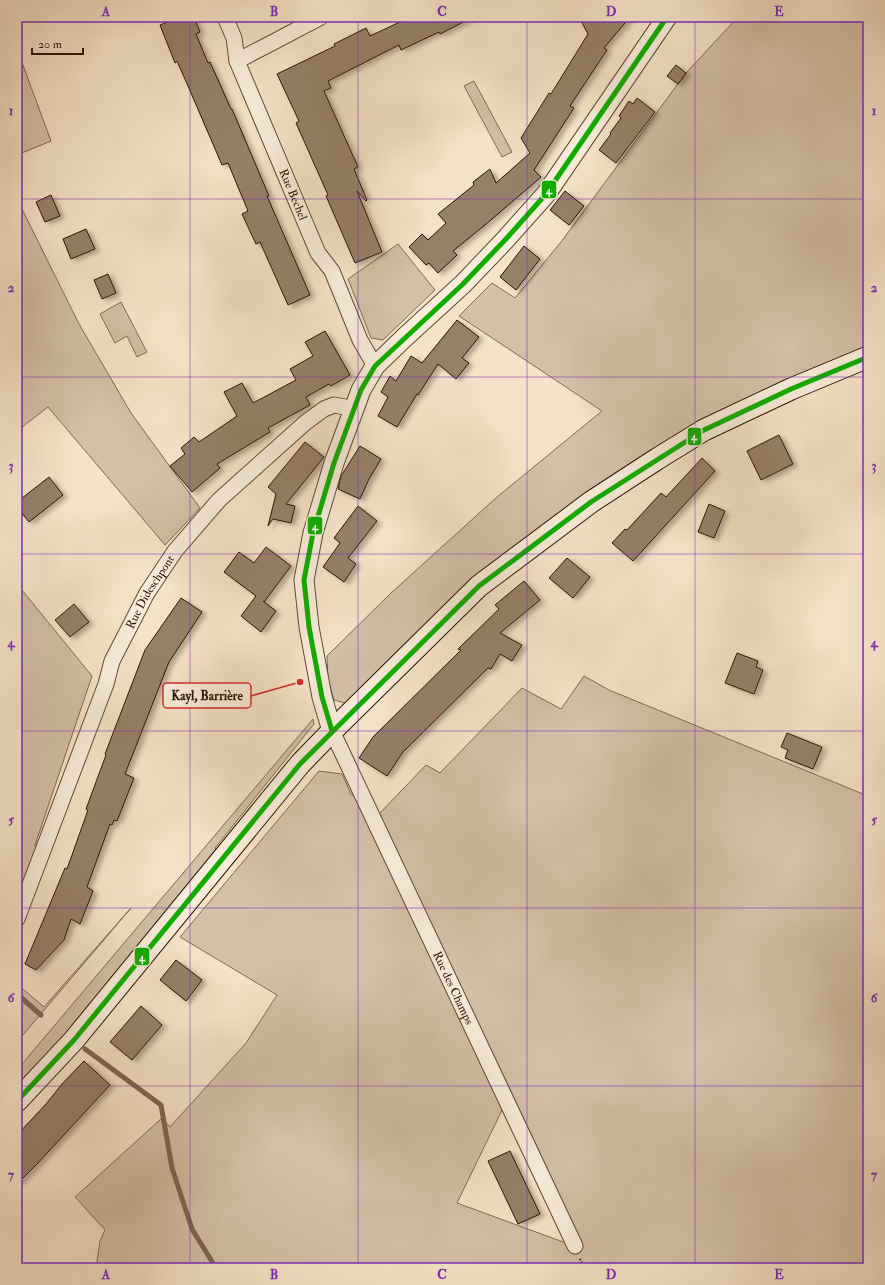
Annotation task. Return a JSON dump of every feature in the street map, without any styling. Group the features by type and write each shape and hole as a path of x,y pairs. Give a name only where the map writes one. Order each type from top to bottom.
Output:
{"main road":[{"path":"17,1101 74,1040 300,764 479,586 591,502 704,430 791,389 868,357"}],"street":[{"name":"Rue Bechel","path":"225,17 234,38 237,62 318,253 332,271 360,340 376,366"},
{"path":"237,62 321,17"},
{"path":"332,731 322,697 309,627 304,580 313,532 361,390 376,366 404,337 463,284 506,240 546,194 667,17"},
{"name":"Rue Dideschpont","path":"17,919 106,684 112,661 147,593 175,551 219,500 305,424 324,410 334,405 344,407 352,413"},
{"name":"Rue des Champs","path":"332,731 575,1246"}],"shaded area":[{"path":"738,17 868,17 868,351 724,413 483,571 345,703 334,700 328,679 327,656 391,593 497,497 602,411 459,316 492,283 515,298 561,242 686,73"},
{"path":"17,49 51,141 17,155"},
{"path":"474,81 512,152 502,157 464,86"},
{"path":"17,199 79,324 131,413 200,508 165,545 48,407 17,431"},
{"path":"398,244 435,290 383,340 371,338 348,279"},
{"path":"121,302 147,352 137,357 127,336 115,343 100,314"},
{"path":"17,584 92,676 35,845 42,855 17,919"},
{"path":"584,676 609,690 868,796 868,1268 96,1268 100,1241 105,1230 75,1197 162,1118 170,1127 246,1043 277,995 180,937 319,771 342,774 351,794 378,815 426,765 440,773 522,688 561,709","holes":["506,1102 574,1246 457,1203"]},
{"path":"313,719 314,724 215,848 224,858 17,1101 17,1070"},
{"path":"131,908 17,1042 17,984 44,1007"}],"building":[{"path":"180,17 194,17 200,32 196,34 208,63 210,62 232,109 269,196 267,196 310,295 288,305 260,242 256,244 242,214 248,211 228,163 222,165 177,61 175,63 160,25"},
{"path":"401,17 473,17 440,34 439,32 401,50 399,45 328,81 331,88 324,91 358,167 354,169 367,200 366,201 357,191 382,252 355,263 326,196 328,195 296,123 299,121 277,74 335,46 334,44 366,28 370,36 402,21"},
{"path":"587,17 630,17 604,48 607,50 570,106 574,108 534,170 541,177 453,251 457,255 438,273 429,263 426,265 409,247 422,234 428,240 446,223 438,214 474,185 473,182 490,169 496,183 530,153 521,138 549,93 551,94 588,34 582,23"},
{"path":"676,65 686,73 678,84 667,76"},
{"path":"637,98 655,112 616,163 599,150 621,118 619,116 629,101 633,104"},
{"path":"565,191 584,206 569,225 550,210"},
{"path":"51,195 60,216 45,222 36,202"},
{"path":"86,229 95,249 71,259 63,239"},
{"path":"524,246 540,259 516,290 500,277"},
{"path":"108,274 116,293 102,299 94,280"},
{"path":"457,320 479,337 462,358 469,363 456,379 438,364 418,395 417,394 397,427 378,416 388,397 381,392 390,376 396,381 411,356 422,363"},
{"path":"325,331 350,375 331,386 329,384 306,397 310,405 268,428 270,432 217,464 220,468 192,492 170,466 185,454 181,448 194,437 199,442 237,416 224,392 242,383 253,403 296,380 290,369 313,356 305,342"},
{"path":"779,435 793,464 761,480 747,451"},
{"path":"305,442 324,457 286,504 295,506 291,523 273,519 268,526 276,494 268,487"},
{"path":"360,446 381,459 369,479 360,499 338,489 341,476"},
{"path":"702,458 715,471 633,561 612,543 625,529 627,530 661,493 666,497"},
{"path":"49,477 63,495 29,522 17,507 17,502"},
{"path":"709,504 725,511 714,538 698,532"},
{"path":"358,506 377,521 348,558 356,564 344,582 323,567 340,543 334,538"},
{"path":"266,547 291,566 264,602 276,611 261,632 241,616 256,596 224,572 239,552 254,563"},
{"path":"567,558 590,577 573,598 549,578"},
{"path":"524,581 540,600 500,633 522,645 512,661 500,654 491,669 488,668 403,752 387,776 359,758 373,737 461,650 458,649 499,609 495,605"},
{"path":"181,598 202,612 169,662 125,774 134,778 117,821 114,820 112,825 110,824 87,887 93,891 80,924 71,919 64,940 36,970 25,964 65,868 67,869 88,810 86,809 106,755 105,754 145,650"},
{"path":"74,604 89,622 70,637 55,620"},
{"path":"737,653 758,661 756,667 763,670 754,694 725,683"},
{"path":"787,733 822,747 813,769 785,758 788,750 781,747"},
{"path":"176,960 202,980 186,1001 160,980"},
{"path":"141,1006 162,1025 132,1060 110,1042"},
{"path":"84,1061 110,1085 17,1184 17,1135"},
{"path":"510,1151 540,1214 518,1224 488,1161"}],"waterway":[{"path":"17,994 41,1015"},
{"path":"85,1049 161,1105 172,1168 192,1229 216,1268"}],"transit line":[{"name":"4","path":"332,731 322,697 309,627 304,580 313,533 334,463 361,390 375,366 463,284 546,194 667,17"},
{"name":"4","path":"17,1101 74,1040 300,764 479,586 591,502 704,430 791,389 868,357"}],"place":[{"name":"Kayl, Barrière","path":"300,682"}]}
